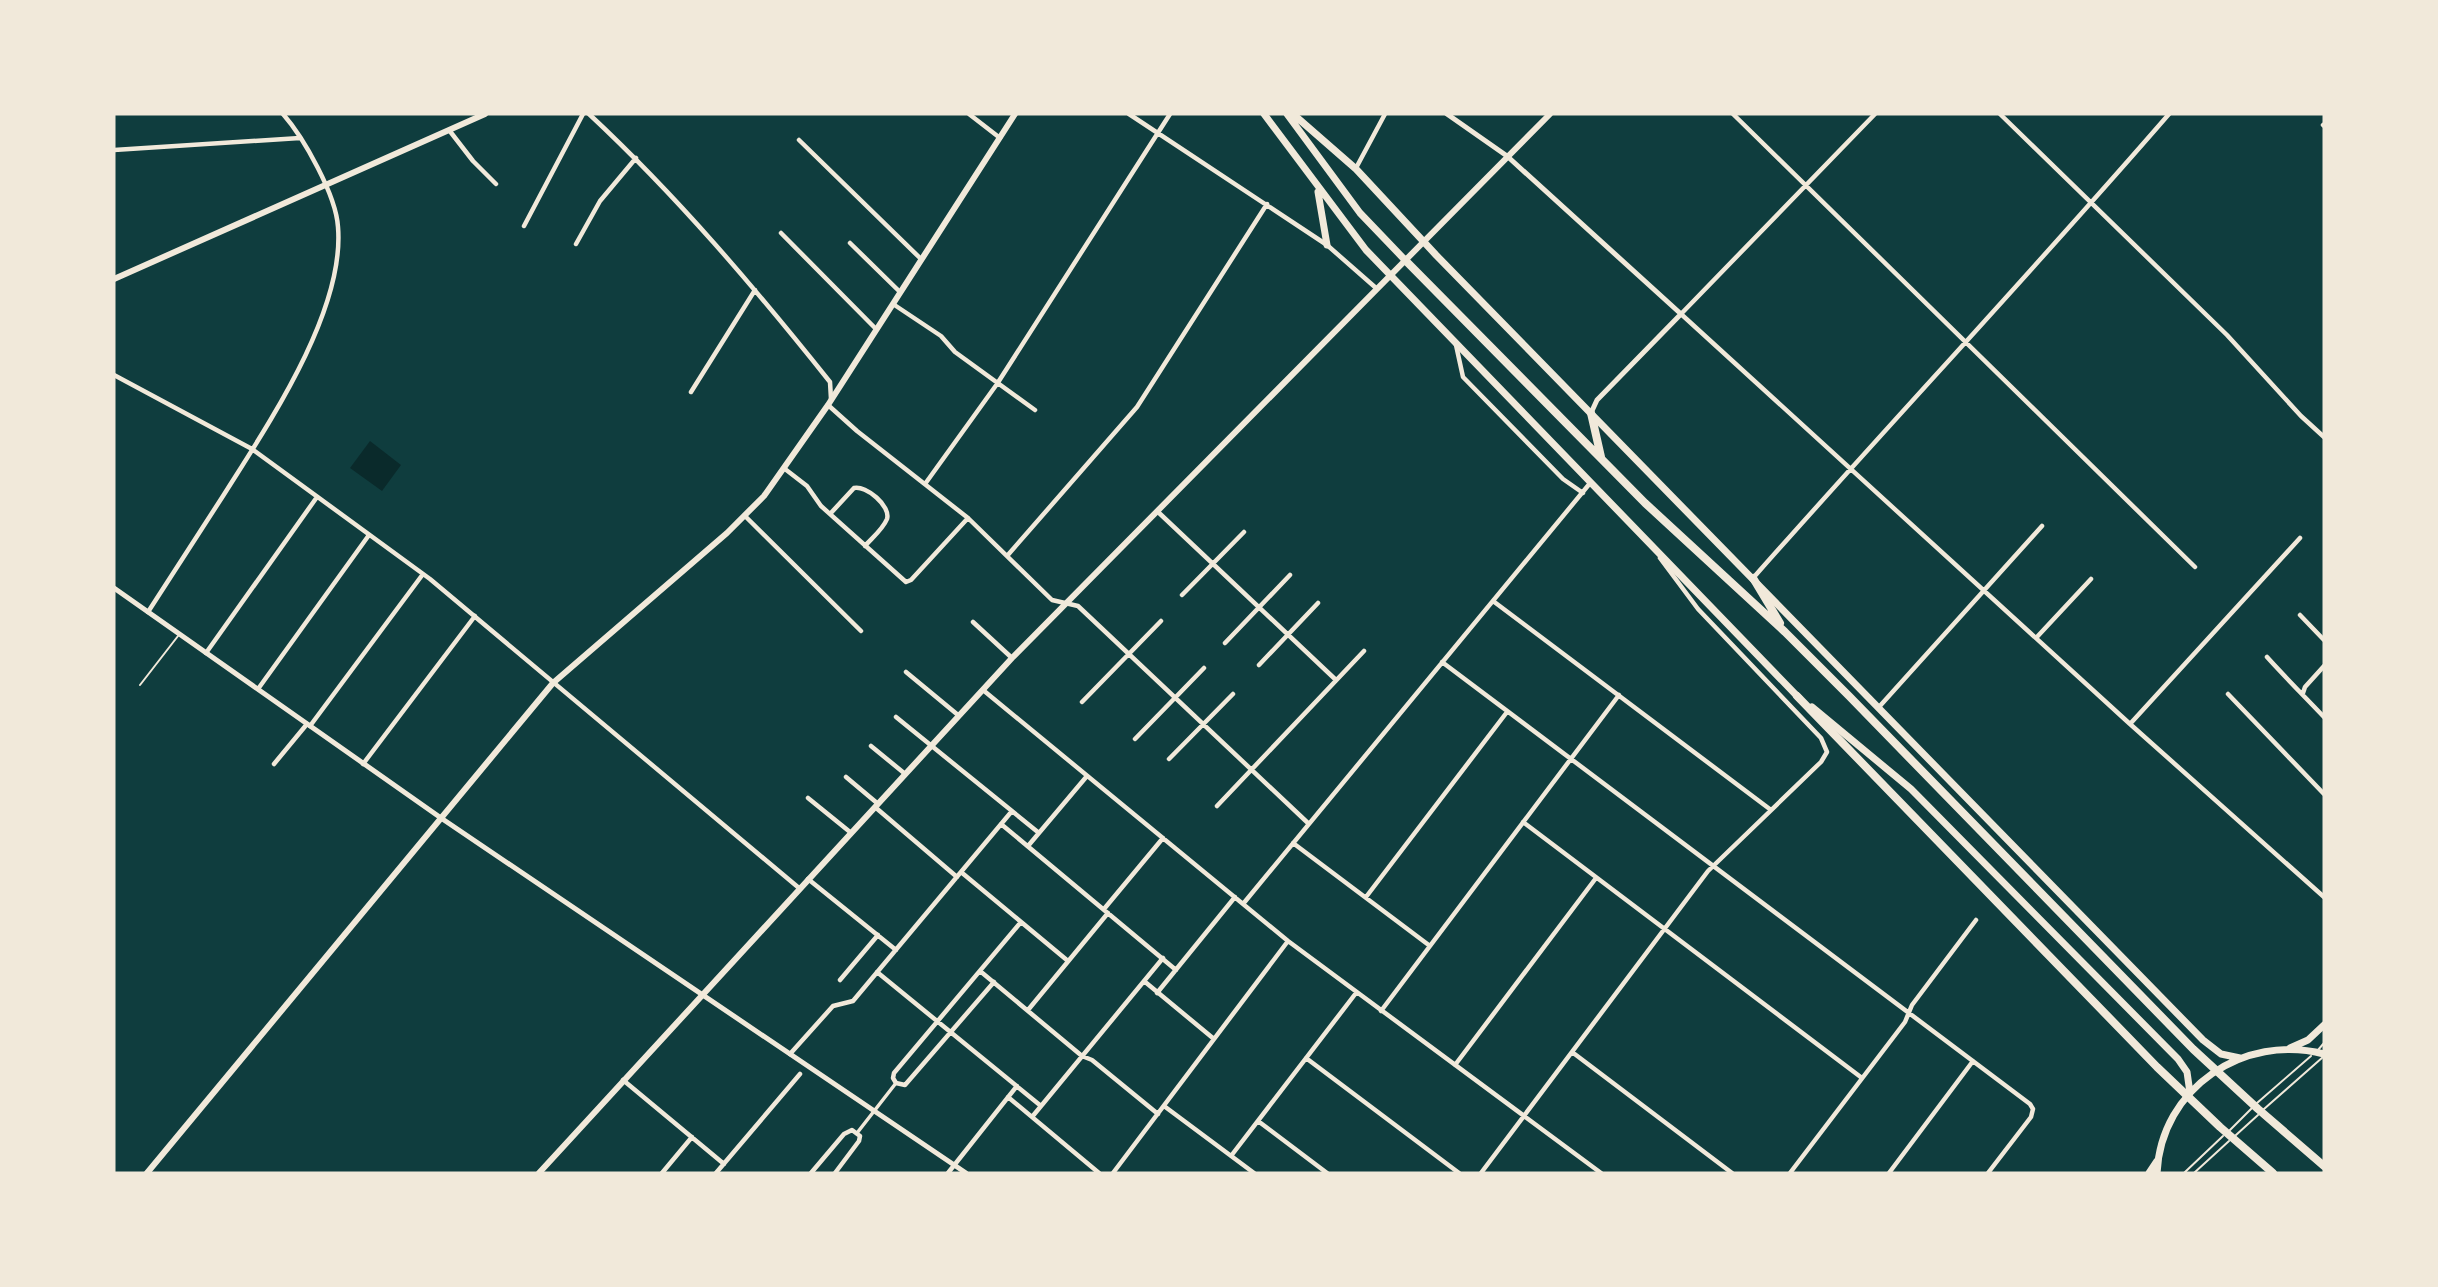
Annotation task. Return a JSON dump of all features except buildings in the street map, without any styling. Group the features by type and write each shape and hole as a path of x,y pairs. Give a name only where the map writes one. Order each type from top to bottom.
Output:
{"highway":[{"path":"1405,260 1690,547 1784,632 2225,1079 2324,1166"},
{"path":"1591,413 1602,460"},
{"path":"1753,578 1784,632"},
{"path":"1797,696 2184,1093 2273,1173"}],"main road":[{"path":"114,279 485,114"},
{"path":"147,1173 553,683 745,516 764,496 829,403 1015,114"},
{"path":"1264,114 1356,239 1390,275 1797,696 1862,746 1911,789 2070,948 2178,1059 2187,1072 2190,1093"},
{"path":"1287,114 1360,213 1405,260"},
{"path":"1293,114 1356,169 2203,1040 2221,1054 2240,1058"},
{"path":"539,1173 1012,658 1550,114"},
{"path":"1316,184 1327,245"},
{"path":"2288,1049 2308,1040 2324,1026"},
{"path":"2157,1173 2159,1157 2173,1116 2190,1093 2213,1072 2240,1058 2264,1051 2288,1049 2321,1054"},
{"path":"2149,1173 2159,1157"}],"street":[{"path":"148,612 252,449 303,357 331,286 337,258 338,224 335,208 300,138 283,114"},
{"path":"524,226 583,114"},
{"path":"589,114 636,158 755,290 830,382 829,403 968,518 1052,600 1079,606 1309,824"},
{"path":"969,114 1000,138"},
{"path":"1129,114 1327,245 1376,288"},
{"path":"925,485 997,384 1170,114"},
{"path":"1356,169 1385,114"},
{"path":"1447,114 1507,156 1984,592 2324,897"},
{"path":"1733,114 2195,567"},
{"path":"1591,413 1597,400 1875,114"},
{"path":"2000,114 2227,335 2301,416 2324,437"},
{"path":"1753,578 2169,114"},
{"path":"449,130 472,161 496,184"},
{"path":"114,149 300,138"},
{"path":"799,140 921,259"},
{"path":"576,244 600,201 636,158"},
{"path":"1007,556 1140,403 1267,204"},
{"path":"781,233 876,329"},
{"path":"850,243 900,292"},
{"path":"691,392 755,290"},
{"path":"892,304 941,336 955,352 1035,411"},
{"path":"1456,344 1463,377 1563,479 1583,493"},
{"path":"114,375 252,449 423,574 799,888"},
{"path":"785,469 807,486 830,514 904,581 911,580 968,518"},
{"path":"1243,904 1591,482"},
{"path":"830,514 854,488 866,489 887,509 888,515 865,546"},
{"path":"206,653 317,496"},
{"path":"1157,511 1336,680"},
{"path":"745,516 861,631"},
{"path":"1879,707 2042,526"},
{"path":"1182,595 1244,532"},
{"path":"258,690 369,535"},
{"path":"1481,1173 1713,866 1819,765 1827,752 1823,741 1698,609 1647,538"},
{"path":"2130,724 2300,538"},
{"path":"274,764 308,725 423,574"},
{"path":"1225,643 1290,575"},
{"path":"2036,638 2091,579"},
{"path":"114,589 440,818 966,1173"},
{"path":"1493,601 1771,810"},
{"path":"1259,665 1318,603"},
{"path":"2300,615 2324,640"},
{"path":"363,764 475,616"},
{"path":"1082,702 1161,621"},
{"path":"973,622 1012,658"},
{"path":"1217,806 1364,651"},
{"path":"2267,657 2324,717"},
{"path":"1442,662 2030,1104 2031,1117 1988,1173"},
{"path":"2303,693 2305,687 2324,666"},
{"path":"1135,739 1204,668"},
{"path":"906,672 958,715"},
{"path":"982,690 1288,941 1601,1173"},
{"path":"1169,759 1233,694"},
{"path":"2228,694 2324,794"},
{"path":"1381,1011 1619,695"},
{"path":"1366,897 1507,711"},
{"path":"897,717 1039,833"},
{"path":"871,746 904,773"},
{"path":"1028,846 1087,776"},
{"path":"846,777 875,805 1068,961"},
{"path":"808,798 850,832"},
{"path":"790,1054 833,1006 853,1001 1012,811"},
{"path":"1523,822 1862,1078"},
{"path":"1001,824 1176,970"},
{"path":"1028,1010 1163,838"},
{"path":"1293,843 1430,946"},
{"path":"1455,1065 1596,878"},
{"path":"808,879 896,950"},
{"path":"1157,993 1235,897"},
{"path":"1790,1173 1905,1022 1912,1005 1976,920"},
{"path":"895,1083 894,1073 1021,922"},
{"path":"841,980 878,935"},
{"path":"1116,1172 1288,941"},
{"path":"1032,1117 1163,958"},
{"path":"980,971 1082,1056 1092,1060 1158,1114"},
{"path":"877,972 1041,1106"},
{"path":"1144,981 1214,1040"},
{"path":"895,1083 905,1085 994,982"},
{"path":"1231,1156 1356,993"},
{"path":"1572,1052 1732,1173"},
{"path":"1306,1058 1459,1173"},
{"path":"1889,1173 1973,1061"},
{"path":"716,1173 800,1074"},
{"path":"623,1080 724,1164"},
{"path":"857,1133 895,1083"},
{"path":"947,1173 1017,1087"},
{"path":"1008,1097 1099,1173"},
{"path":"1164,1106 1254,1173"},
{"path":"1258,1121 1327,1173"},
{"path":"811,1173 848,1130 857,1133 860,1136 855,1150 835,1173"},
{"path":"662,1173 692,1137"}],"lane":[{"path":"140,685 180,634"},
{"path":"2194,1173 2321,1054 2324,1043"},
{"path":"2184,1173 2276,1085 2321,1054"}],"water":[{"path":"370,441 401,465 382,491 350,468"}]}
